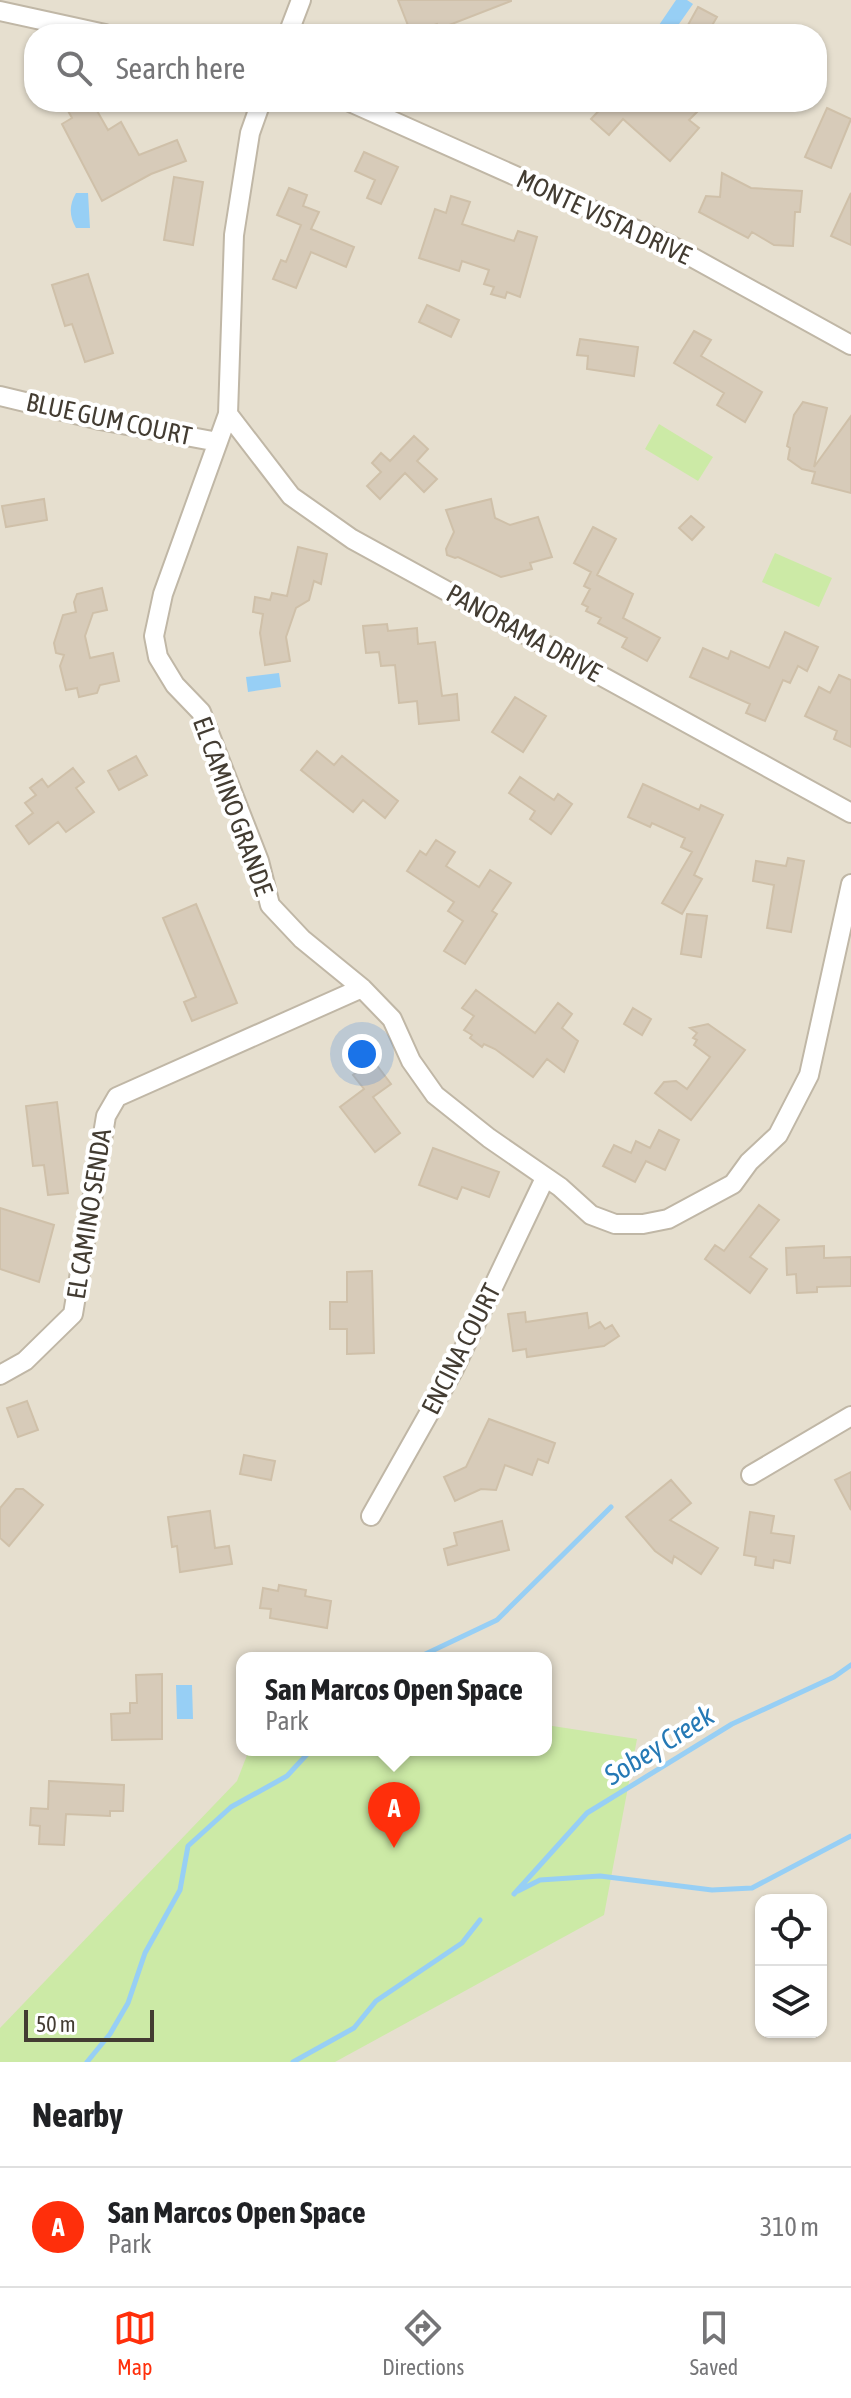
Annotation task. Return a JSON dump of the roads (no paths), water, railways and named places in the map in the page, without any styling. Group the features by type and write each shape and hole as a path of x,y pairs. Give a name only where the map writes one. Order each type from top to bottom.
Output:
{"street":[{"path":"292,24 301,0"},
{"path":"0,11 59,24"},
{"name":"EL CAMINO GRANDE","path":"257,112 250,133 234,235 228,414 163,594 154,636 158,657 175,685 201,712 259,861 270,905 302,939 362,988 392,1019 411,1061 435,1095 489,1138 560,1187 591,1215 615,1224 643,1224 668,1219 733,1184 749,1162 778,1135 809,1075 851,884"},
{"name":"MONTE VISTA DRIVE","path":"372,112 668,244 851,345"},
{"name":"BLUE GUM COURT","path":"0,396 100,420 218,442"},
{"name":"PANORAMA DRIVE","path":"228,414 291,496 352,539 851,813"},
{"name":"EL CAMINO SENDA","path":"0,1375 25,1361 73,1314 106,1116 117,1097 362,988"},
{"name":"ENCINA COURT","path":"371,1516 454,1369 545,1178"},
{"path":"751,1475 851,1416"}],"water":[{"path":"676,0 687,0 693,4 679,24 660,24"},
{"path":"76,193 88,193 90,228 76,228 74,224 71,210"},
{"path":"279,673 281,687 248,692 246,677"},
{"path":"176,1685 192,1685 193,1719 177,1719"}],"waterway":[{"path":"430,1652 497,1620 611,1507"},
{"name":"Sobey Creek","path":"514,1894 587,1813 732,1724 834,1677 851,1665"},
{"path":"87,2062 110,2034 128,2003 145,1953 180,1890 188,1846 231,1807 287,1776 305,1756"},
{"path":"518,1891 540,1880 600,1876 712,1890 752,1888 851,1836"},
{"name":"Sobey Creek","path":"293,2062 354,2028 376,2001 462,1943 480,1920"}],"place":[{"name":"San Marcos Open Space","path":"394,1848"}]}
